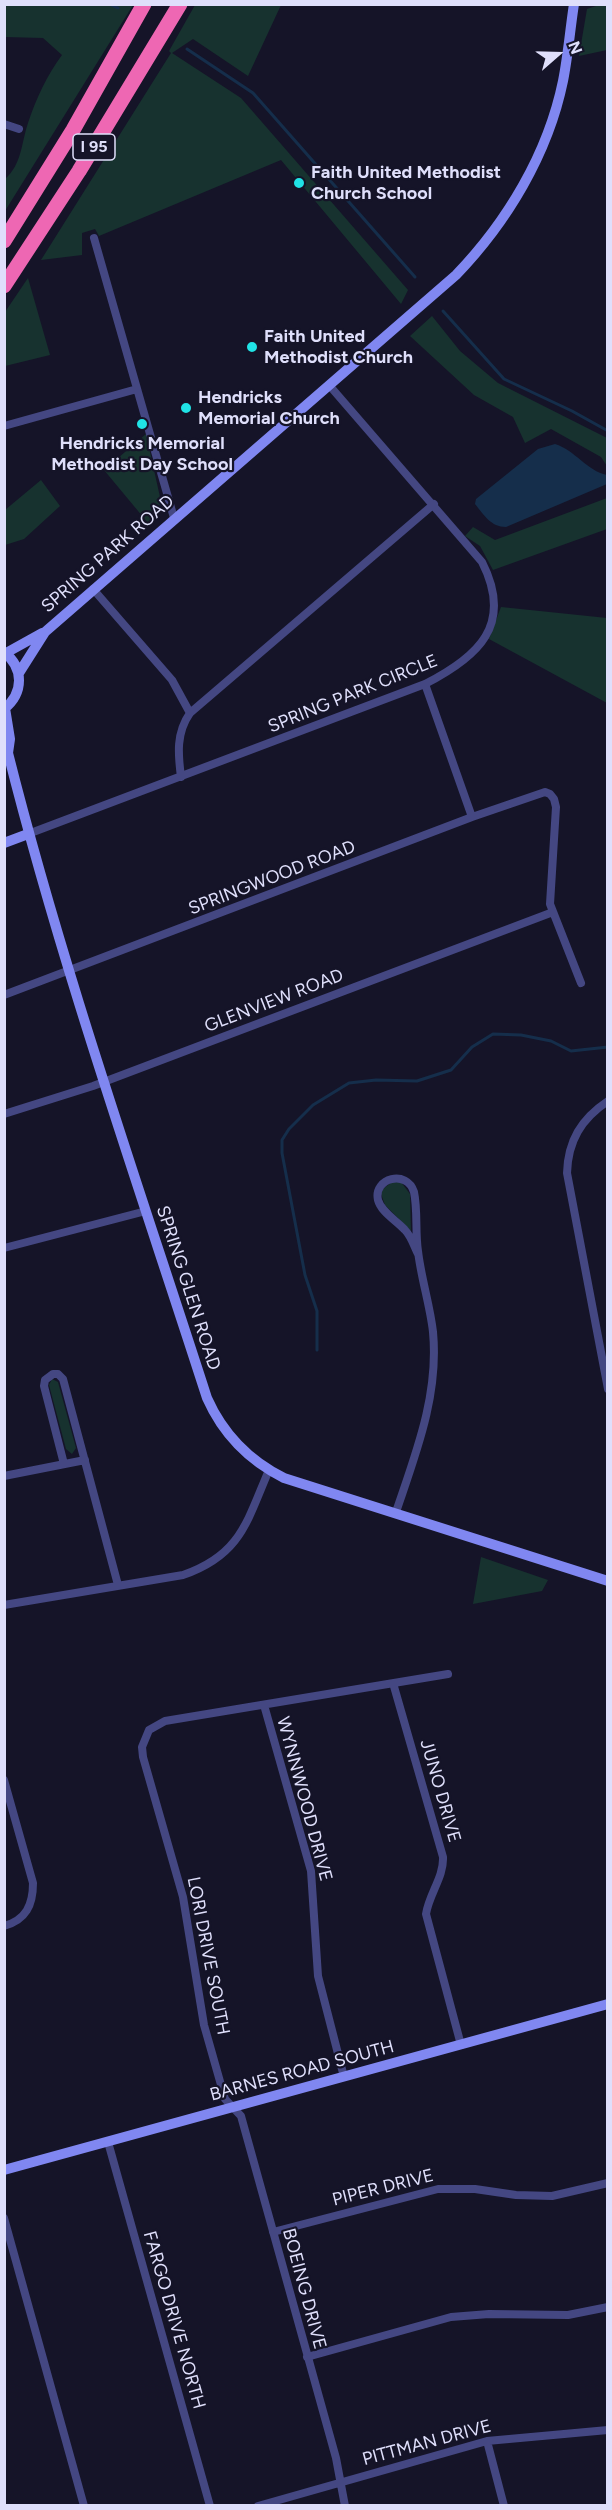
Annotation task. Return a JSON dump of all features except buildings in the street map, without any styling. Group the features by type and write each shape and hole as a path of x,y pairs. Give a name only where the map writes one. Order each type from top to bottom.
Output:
{"highway":[{"name":"I 95","path":"4,241 73,130 144,4"},
{"name":"I 95","path":"4,286 80,171 180,4"}],"street":[{"name":"SPRING PARK ROAD","path":"5,652 45,632 456,275 478,251 514,201 537,158 556,109 563,82 574,4"},
{"path":"4,124 19,129"},
{"path":"94,238 174,518"},
{"name":"SPRING PARK CIRCLE","path":"28,834 425,684 458,666 478,649 491,624 494,610 492,586 482,562 329,385"},
{"path":"4,426 137,388"},
{"path":"181,777 178,756 180,735 190,712 434,504"},
{"path":"93,590 172,680 190,712"},
{"name":"SPRING PARK ROAD","path":"5,708 18,693 19,672 45,632"},
{"path":"5,652 14,661 19,672"},
{"path":"425,684 472,818"},
{"name":"SPRING GLEN ROAD","path":"5,708 9,739 6,750 28,834 104,1081 214,1413 235,1443 269,1470 284,1478 608,1581"},
{"name":"SPRINGWOOD ROAD","path":"4,994 538,793 550,794 555,807 550,904 553,912"},
{"path":"4,843 28,834"},
{"path":"553,912 580,983"},
{"name":"GLENVIEW ROAD","path":"4,1114 104,1081 553,912"},
{"path":"608,1101 589,1115 573,1138 568,1156 567,1173 608,1389"},
{"path":"396,1512 426,1422 432,1392 434,1359 432,1330 418,1254 415,1198 412,1186 404,1179 395,1177 379,1187 376,1194 379,1205 407,1232 418,1254"},
{"path":"4,1248 146,1211"},
{"path":"64,1464 44,1386 45,1380 53,1374 58,1374 63,1379 118,1585"},
{"path":"4,1476 85,1460"},
{"path":"4,1605 183,1575 215,1561 243,1531 269,1470"},
{"path":"264,1705 447,1674"},
{"name":"JUNO DRIVE","path":"393,1683 443,1857 443,1867 426,1914 462,2045"},
{"name":"LORI DRIVE SOUTH","path":"232,2107 225,2099 202,2017 188,1917 143,1757 144,1739 149,1730 165,1721 264,1705"},
{"name":"WYNNWOOD DRIVE","path":"264,1705 311,1872 318,1976 344,2077"},
{"path":"4,1780 33,1883 30,1908 23,1917 4,1926"},
{"name":"BARNES ROAD SOUTH","path":"4,2170 608,2004"},
{"name":"BOEING DRIVE","path":"232,2107 241,2116 341,2483 345,2505"},
{"name":"FARGO DRIVE NORTH","path":"108,2142 210,2505"},
{"name":"PIPER DRIVE","path":"273,2232 418,2192 438,2189 475,2189 516,2195 552,2196 608,2183"},
{"path":"4,2218 84,2505"},
{"path":"307,2357 451,2317 476,2314 560,2316 608,2307"},
{"name":"PITTMAN DRIVE","path":"258,2505 487,2441 608,2430"},
{"path":"487,2441 504,2505"}],"green space":[{"path":"5,4 133,5 5,211 5,179 18,160 38,96 62,55 43,38 5,37"},
{"path":"602,4 607,5 607,50 579,56 587,9"},
{"path":"195,5 281,5 248,76 193,39 172,53 241,98 408,290 401,304 281,160 99,236 95,229 82,233 82,255 41,260 171,53 169,51"},
{"path":"28,278 50,355 5,366 5,312"},
{"path":"432,316 460,351 498,383 607,438 607,466 601,457 551,429 525,443 513,417 474,395 410,336"},
{"path":"146,434 162,506 148,523 104,470"},
{"path":"41,480 60,506 24,539 5,545 5,510"},
{"path":"607,498 607,529 493,570 480,546 465,536 473,527 495,540"},
{"path":"501,607 607,618 607,703 489,639"},
{"path":"392,1182 401,1182 410,1194 411,1231 385,1205 381,1194 383,1189"},
{"path":"52,1379 58,1382 76,1448 72,1454 66,1449 49,1385"},
{"path":"481,1557 548,1580 542,1591 473,1604"}],"water":[{"path":"555,444 569,451 593,469 607,475 607,484 506,527 488,520 475,504 476,499 538,449"}],"waterway":[{"path":"109,4 118,8"},
{"path":"187,49 253,93 415,277"},
{"path":"443,311 504,379 608,431"},
{"path":"317,1350 317,1311 305,1275 282,1153 282,1140 289,1129 313,1105 349,1083 376,1080 417,1081 451,1070 472,1047 493,1034 521,1035 551,1041 571,1051 608,1047"}],"place":[{"name":"Faith United Methodist Church School","path":"299,183"},
{"name":"Faith United Methodist Church","path":"252,347"},
{"name":"Hendricks Memorial Church","path":"186,408"},
{"name":"Hendricks Memorial Methodist Day School","path":"142,424"}]}
